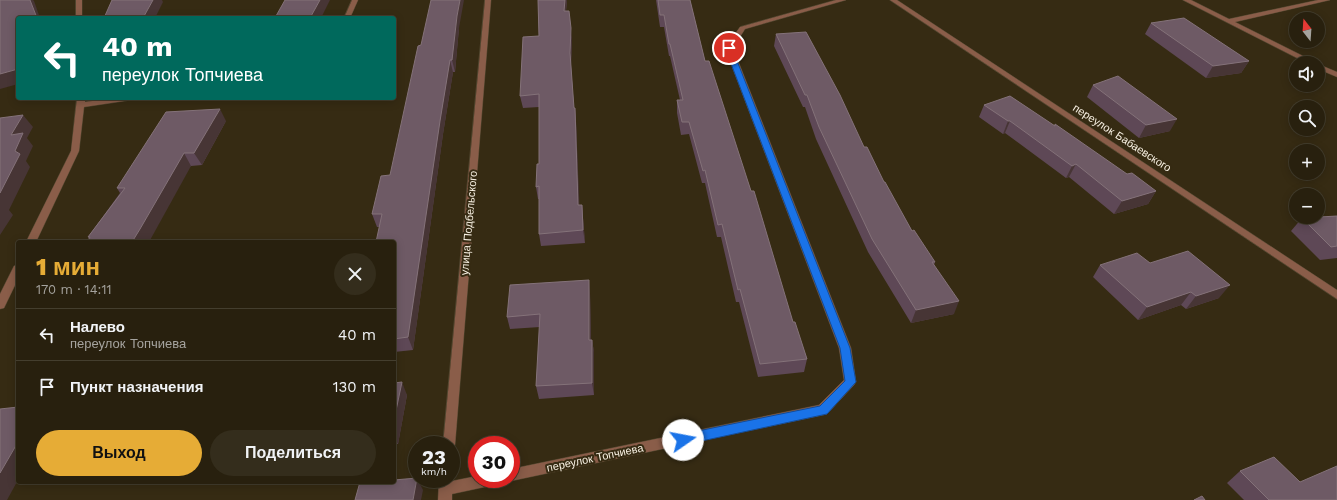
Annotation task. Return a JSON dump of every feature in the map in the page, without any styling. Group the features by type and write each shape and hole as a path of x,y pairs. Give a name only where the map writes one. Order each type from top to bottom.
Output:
{"street":[{"path":"78,0 79,16"},
{"path":"348,16 355,0"},
{"name":"улица Подбельского","path":"450,436 488,0"},
{"name":"переулок Топчиева","path":"520,474 823,410 850,382 845,348 729,48 742,28 843,0"},
{"name":"переулок Бабаевского","path":"893,0 1232,224 1337,296"},
{"path":"1186,0 1299,56"},
{"path":"1228,21 1327,0"},
{"path":"1325,69 1337,75"},
{"path":"32,240 75,152 81,101 98,100"},
{"path":"0,305 16,273"},
{"path":"445,489 468,484"}],"building":[{"path":"0,0 30,0 36,16 16,16 16,70 0,74"},
{"path":"112,0 153,0 144,16 105,16"},
{"path":"285,0 320,0 311,16 276,16"},
{"path":"431,0 460,0 452,60 450,60 440,121 408,337 396,339 396,240 376,240 382,214 372,214 381,176 390,175 418,46 421,45"},
{"path":"538,0 565,0 564,11 569,11 571,28 570,53 575,108 578,205 582,205 583,230 539,234 539,186 536,187 537,164 539,164 539,94 520,96 523,37 539,36"},
{"path":"658,0 690,0 705,61 709,61 751,191 754,191 793,322 795,322 807,359 760,364 740,289 738,290 722,224 718,225 705,170 703,171 689,122 682,122 677,100 683,100 669,44 664,15 660,15"},
{"path":"1184,18 1249,61 1213,66 1151,23"},
{"path":"806,32 840,95 864,147 867,147 884,182 912,231 914,230 935,262 932,262 959,301 916,310 872,239 819,127 807,95 805,95 776,34"},
{"path":"1118,76 1177,119 1146,125 1093,85"},
{"path":"1010,96 1055,126 1055,124 1127,174 1132,173 1156,191 1122,201 1076,164 1072,166 1010,121 984,105"},
{"path":"220,109 194,153 184,153 133,240 88,240 90,237 88,237 125,188 117,188 166,112"},
{"path":"23,115 11,135 23,133 15,151 20,154 0,193 0,118"},
{"path":"1337,216 1337,246 1331,247 1308,224 1325,224 1325,217"},
{"path":"1188,251 1230,285 1196,296 1191,292 1147,307 1100,265 1137,253 1150,263"},
{"path":"589,280 589,340 592,340 592,383 536,386 540,314 507,317 510,285"},
{"path":"402,382 396,410 396,383"},
{"path":"16,407 16,445 0,473 0,409"},
{"path":"1274,457 1300,482 1337,466 1337,500 1269,500 1240,471"},
{"path":"408,479 408,488 415,488 413,500 355,500 359,484 396,484 396,480"},
{"path":"1202,496 1205,500 1194,500"}],"route":[{"path":"683,440 823,410 850,382 845,348 729,48"}]}
